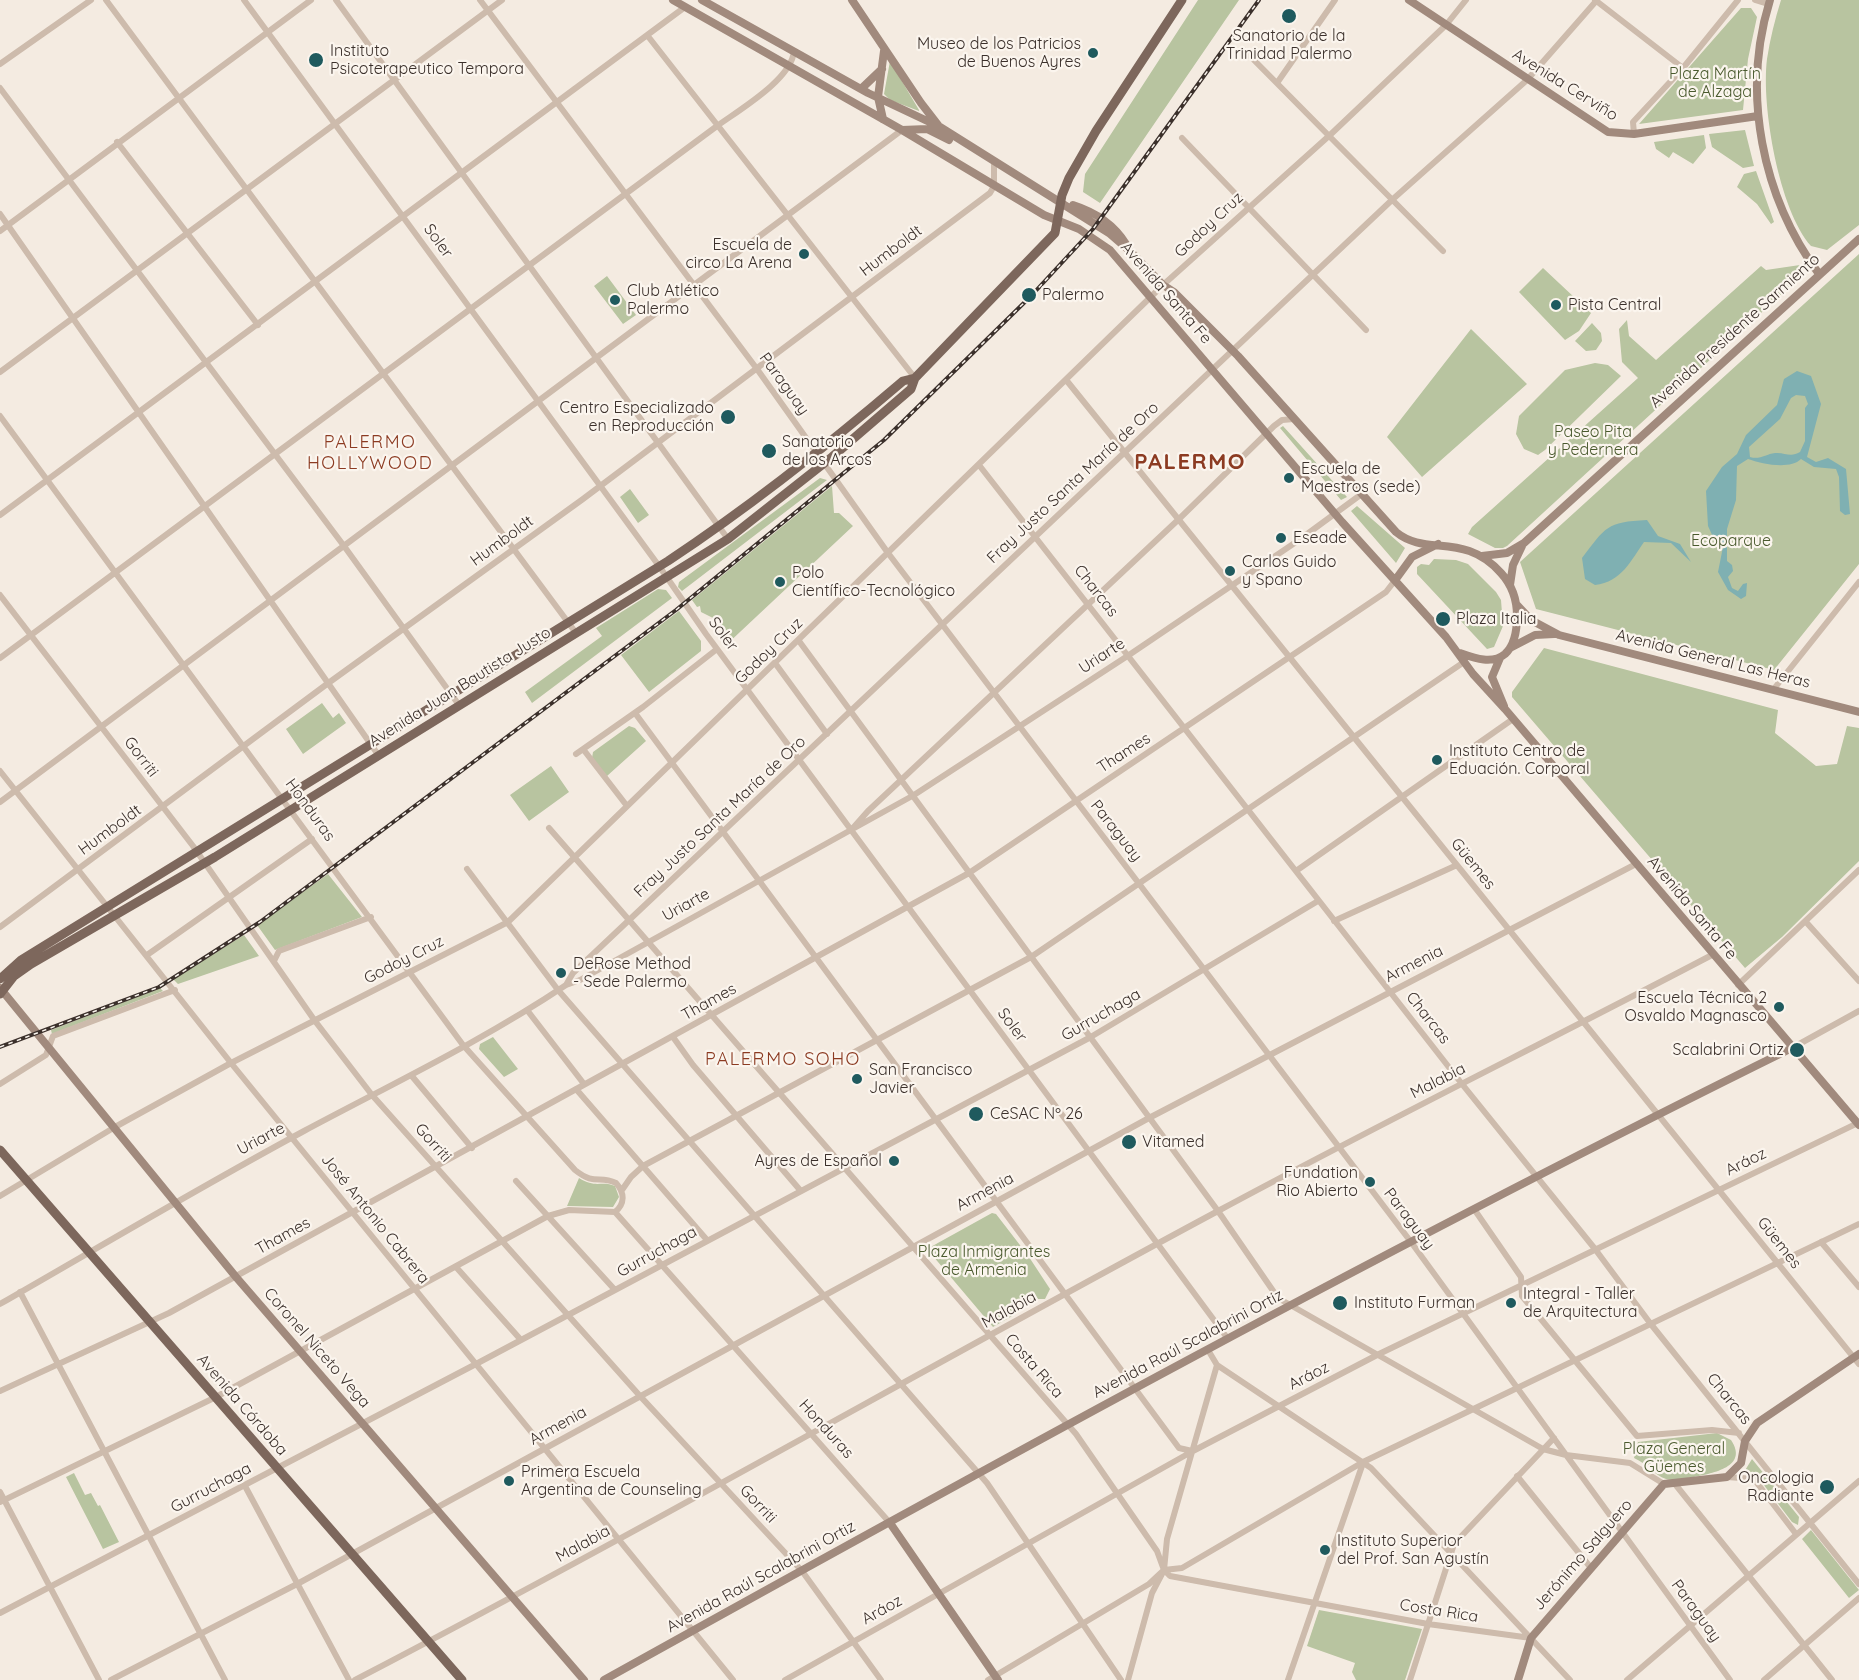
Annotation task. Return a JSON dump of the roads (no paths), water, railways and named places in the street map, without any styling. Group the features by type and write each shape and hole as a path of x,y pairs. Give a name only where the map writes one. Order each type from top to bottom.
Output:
{"main road":[{"name":"Avenida Santa Fe","path":"673,0 902,130 994,186 1058,222 1079,229 1110,250 1336,514 1383,568 1396,579 1493,699 1505,709 1738,986 1858,1123"},
{"name":"Avenida Santa Fe","path":"702,0 878,98 940,127 1109,233 1163,285 1174,292 1233,351 1363,493 1378,515 1401,536 1410,540 1438,544"},
{"path":"852,0 884,51 893,59 921,104 940,127"},
{"name":"Avenida Juan Bautista Justo","path":"1,991 14,976 31,964 205,863 728,539 825,462 911,389 915,378 1055,233 1064,188 1090,140 1182,0"},
{"name":"Avenida Cerviño","path":"1409,0 1602,129 1615,134 1634,134 1758,116"},
{"path":"1769,2 1757,72 1758,116 1763,150 1777,196 1797,239 1819,274"},
{"path":"685,7 692,4 702,5 735,24 752,28"},
{"path":"883,119 878,98 884,51"},
{"path":"861,88 882,69"},
{"path":"902,130 927,129 959,145 969,147"},
{"name":"Avenida Presidente Sarmiento","path":"1482,556 1507,553 1524,543 1859,239"},
{"name":"Avenida Juan Bautista Justo","path":"0,979 21,960 197,853 719,527 818,453 903,381 915,378"},
{"name":"Avenida Presidente Sarmiento","path":"1510,585 1513,565 1524,543"},
{"path":"1396,579 1412,557 1438,544 1465,549 1482,556 1510,585 1516,604 1517,626 1510,649 1500,658 1462,658"},
{"name":"Avenida General Las Heras","path":"1516,604 1531,620 1559,634 1859,712"},
{"name":"Avenida General Las Heras","path":"1510,649 1535,635 1559,634"},
{"name":"Avenida Santa Fe","path":"1500,658 1492,677 1505,709"},
{"name":"Coronel Niceto Vega","path":"1,991 115,1126 236,1277 584,1680"},
{"name":"Avenida Raúl Scalabrini Ortiz","path":"604,1680 1228,1339 1474,1209 1792,1048"},
{"name":"Avenida Córdoba","path":"0,1150 462,1680"},
{"path":"1664,1484 1726,1477 1743,1458 1746,1441 1757,1423 1857,1358"},
{"name":"Jerónimo Salguero","path":"1518,1680 1531,1638 1664,1484"},
{"name":"Honduras","path":"890,1523 939,1593 994,1679"}],"street":[{"path":"0,64 91,0"},
{"path":"106,0 249,189 383,375 576,633"},
{"name":"Soler","path":"244,0 659,566 717,649 1228,1339"},
{"path":"0,231 311,0"},
{"path":"336,0 728,539"},
{"name":"Paraguay","path":"480,0 693,287 757,369 888,553 1411,1242 1730,1680"},
{"path":"0,372 502,0"},
{"path":"1277,83 1335,0"},
{"name":"Godoy Cruz","path":"0,1196 115,1126 231,1063 508,922 1067,381 1163,285 1330,135 1446,25 1466,0"},
{"path":"1596,0 1683,68"},
{"name":"Fray Justo Santa María de Oro","path":"566,985 573,973 1312,275 1527,80 1596,0"},
{"path":"1634,134 1633,122 1683,68 1738,0"},
{"path":"1755,0 1769,2"},
{"path":"0,515 685,7"},
{"path":"647,35 915,378"},
{"path":"0,658 717,126 785,74 790,67 794,51"},
{"path":"1245,51 1443,251"},
{"path":"0,88 344,546 459,705"},
{"path":"0,802 902,130"},
{"path":"1182,138 1366,330"},
{"path":"117,142 258,325"},
{"path":"994,162 994,186"},
{"name":"Humboldt","path":"0,927 757,369 990,193 994,186"},
{"path":"0,214 379,756"},
{"name":"Güemes","path":"1067,381 1777,1263 1857,1358"},
{"name":"Honduras","path":"0,416 292,809 463,1045 582,1176 594,1182 613,1181 622,1190"},
{"path":"851,831 902,779 1179,519 1267,433 1282,420 1296,419"},
{"name":"Charcas","path":"979,465 1250,810 1318,901 1859,1584"},
{"name":"Uriarte","path":"0,1304 91,1253 174,1202 411,1075 527,1010 566,985 580,980 914,795 1129,655 1336,514 1363,493"},
{"name":"Thames","path":"0,1391 151,1322 236,1277 969,873 1386,592 1396,579"},
{"path":"1773,690 1859,582"},
{"name":"Gorriti","path":"0,596 205,863 315,1021 372,1095 640,1396 802,1571 881,1680"},
{"path":"799,640 1218,1211 1278,1298 1474,1407 1544,1449 1566,1455 1630,1463 1664,1484"},
{"path":"576,754 717,649"},
{"path":"2,1501 216,1397 548,1216 569,1210 615,1212 621,1205 622,1190 631,1177 643,1167 1031,957 1355,738 1462,658"},
{"path":"775,663 827,734"},
{"path":"635,712 1179,1448 1193,1451"},
{"path":"1296,871 1513,719"},
{"path":"583,749 627,806"},
{"name":"José Antonio Cabrera","path":"0,771 76,871 147,955 231,1063 733,1680"},
{"name":"Costa Rica","path":"549,828 1069,1426 1157,1551 1164,1570 1175,1579 1428,1624 1531,1638"},
{"path":"147,955 312,839"},
{"name":"Armenia","path":"111,1680 299,1583 351,1552 437,1508 1149,1118 1636,864"},
{"path":"1334,921 1457,865"},
{"path":"467,869 558,990 979,1474 1121,1680"},
{"path":"1738,986 1859,870"},
{"name":"Gurruchaga","path":"0,1613 363,1424 1089,1038 1318,901"},
{"path":"274,961 279,951 371,917"},
{"path":"1806,922 1859,981"},
{"name":"Malabia","path":"355,1680 513,1598 1156,1244 1712,955"},
{"path":"0,1084 46,1055 53,1036 175,990"},
{"path":"527,1010 584,1084"},
{"path":"1792,1048 1859,1011"},
{"path":"673,1037 800,1190"},
{"path":"411,1075 472,1148"},
{"path":"576,1089 707,1240"},
{"name":"Aráoz","path":"785,1680 1193,1451 1379,1354 1858,1123"},
{"path":"516,1181 615,1290"},
{"path":"1474,1209 1521,1277 1522,1296 1637,1437 1712,1430 1739,1434"},
{"name":"Honduras","path":"615,1212 660,1266 890,1523"},
{"path":"994,1679 1149,1584 1164,1570 1182,1568 1363,1462 1859,1224"},
{"path":"1821,1242 1859,1287"},
{"path":"456,1267 521,1340"},
{"path":"20,1292 225,1680"},
{"path":"1208,1350 1217,1365 1371,1468 1570,1680"},
{"path":"1128,1680 1152,1593 1164,1570 1167,1539 1217,1365"},
{"path":"1410,1680 1449,1553 1454,1544 1554,1438"},
{"path":"1288,1680 1363,1462"},
{"path":"1517,1476 1591,1568"},
{"path":"1726,1477 1745,1476 1754,1479 1796,1534"},
{"path":"1627,1680 1859,1481"},
{"path":"1675,1484 1832,1680"},
{"path":"245,1486 350,1680"},
{"path":"0,1492 2,1501 51,1587 99,1680"},
{"path":"1764,1680 1859,1598"}],"water":[{"path":"1797,371 1811,376 1821,404 1807,457 1816,462 1828,458 1846,469 1850,514 1845,515 1840,511 1839,477 1836,469 1814,467 1801,459 1783,465 1748,459 1737,466 1736,500 1727,529 1727,561 1732,565 1733,571 1728,577 1732,588 1738,591 1743,584 1747,583 1746,596 1741,599 1728,590 1718,572 1723,547 1713,537 1708,526 1706,491 1722,467 1737,454 1746,435 1777,405 1784,379","holes":["1796,395 1805,396 1808,404 1805,408 1805,441 1800,452 1793,455 1775,453 1750,457 1749,447 1780,419 1791,398"]},
{"path":"1647,520 1658,536 1680,544 1691,562 1671,543 1644,542 1625,569 1612,580 1595,585 1585,579 1582,558 1602,533 1623,522"}],"railway":[{"path":"0,1047 159,987 260,922 676,610 884,440 1031,296 1093,229 1259,0"}],"place":[{"name":"Sanatorio de la Trinidad Palermo","path":"1289,16"},
{"name":"Museo de los Patricios de Buenos Ayres","path":"1093,53"},
{"name":"Instituto Psicoterapeutico Tempora","path":"316,60"},
{"name":"Escuela de circo La Arena","path":"804,254"},
{"name":"Palermo","path":"1029,295"},
{"name":"Club Atlético Palermo","path":"615,300"},
{"name":"Pista Central","path":"1556,305"},
{"name":"Centro Especializado en Reproducción","path":"728,417"},
{"name":"Sanatorio de los Arcos","path":"769,451"},
{"name":"Escuela de Maestros (sede)","path":"1289,478"},
{"name":"Eseade","path":"1281,538"},
{"name":"Carlos Guido y Spano","path":"1230,571"},
{"name":"Polo Científico-Tecnológico","path":"780,582"},
{"name":"Plaza Italia","path":"1443,619"},
{"name":"Instituto Centro de Eduación. Corporal","path":"1437,760"},
{"name":"DeRose Method - Sede Palermo","path":"561,973"},
{"name":"Escuela Técnica 2 Osvaldo Magnasco","path":"1779,1007"},
{"name":"Scalabrini Ortiz","path":"1797,1050"},
{"name":"San Francisco Javier","path":"857,1079"},
{"name":"CeSAC Nº 26","path":"976,1114"},
{"name":"Vitamed","path":"1129,1142"},
{"name":"Ayres de Español","path":"894,1161"},
{"name":"Fundation Rio Abierto","path":"1370,1182"},
{"name":"Instituto Furman","path":"1340,1303"},
{"name":"Integral - Taller de Arquitectura","path":"1511,1303"},
{"name":"Primera Escuela Argentina de Counseling","path":"509,1481"},
{"name":"Oncologia Radiante","path":"1827,1487"},
{"name":"Instituto Superior del Prof. San Agustín","path":"1325,1550"}],"district":[{"name":"PALERMO HOLLYWOOD","path":"370,453"},
{"name":"PALERMO","path":"1190,462"},
{"name":"PALERMO SOHO","path":"783,1060"}],"park label":[{"name":"Plaza Martín de Alzaga","path":"1715,83"},
{"name":"Paseo Pita y Pedernera","path":"1593,441"},
{"name":"Ecoparque","path":"1731,541"},
{"name":"Plaza Inmigrantes de Armenia","path":"984,1261"},
{"name":"Plaza General Güemes","path":"1674,1458"}]}
